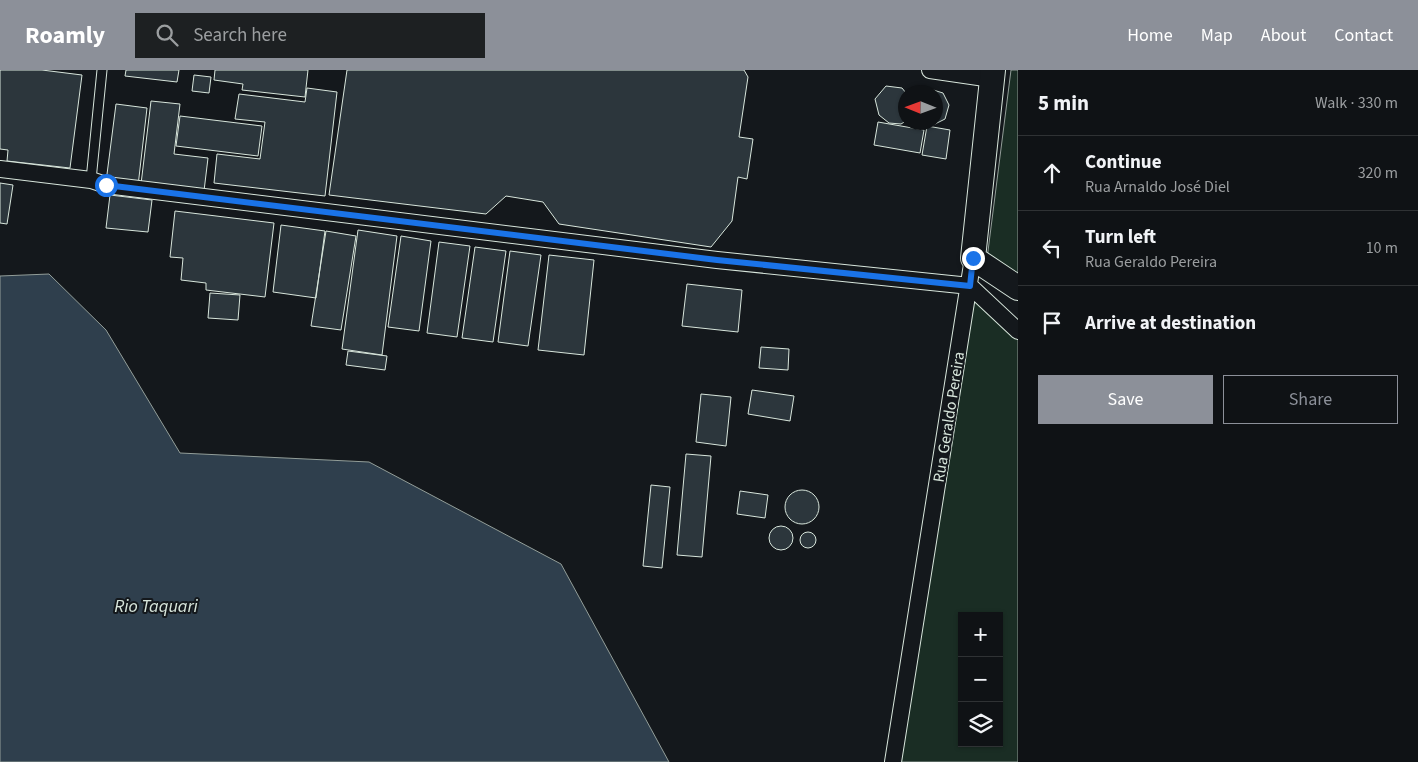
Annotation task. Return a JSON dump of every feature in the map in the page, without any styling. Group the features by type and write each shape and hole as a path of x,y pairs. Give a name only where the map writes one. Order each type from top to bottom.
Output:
{"street":[{"path":"930,70 993,74"},
{"name":"Rua Geraldo Pereira","path":"893,762 970,286 993,74"},
{"path":"0,169 91,180 106,185 717,260 970,286 1018,331"},
{"path":"973,258 1018,288"}],"lane":[{"path":"91,180 102,70"}],"green space":[{"path":"1011,70 1018,70 1018,280 987,259"},
{"path":"970,286 1018,333 1018,762 893,762"}],"water":[{"name":"Rio Taquari","path":"49,274 106,330 180,453 369,462 561,564 669,762 0,762 0,276"}],"building":[{"path":"0,70 42,70 82,75 70,168 7,161 8,150 0,149"},
{"path":"126,70 179,70 177,82 125,76"},
{"path":"215,70 308,70 305,97 242,90 243,84 214,80"},
{"path":"347,70 744,70 748,77 739,137 753,139 747,179 738,177 732,221 711,247 559,224 543,202 506,196 486,214 329,195"},
{"path":"194,75 211,77 209,93 192,91"},
{"path":"886,86 898,88 898,124 889,123 879,115 875,99"},
{"path":"307,88 337,92 325,196 214,183 217,154 260,159 265,122 235,119 239,94 305,102"},
{"path":"943,93 949,105 943,120"},
{"path":"151,101 180,104 174,154 208,158 204,191 141,184"},
{"path":"116,104 147,108 138,186 106,182"},
{"path":"180,116 262,126 258,156 176,146"},
{"path":"878,122 898,125 898,130 924,130 920,153 874,145"},
{"path":"926,130 950,130 946,159 922,155"},
{"path":"0,183 13,185 7,224 0,223"},
{"path":"110,195 152,200 148,232 106,228"},
{"path":"175,211 274,223 265,297 206,290 206,283 181,280 183,258 170,257"},
{"path":"281,225 325,231 316,298 273,292"},
{"path":"358,230 397,236 382,355 342,349"},
{"path":"326,231 356,236 341,330 311,326"},
{"path":"401,236 431,241 419,331 388,327"},
{"path":"439,242 470,246 457,337 427,333"},
{"path":"475,247 506,251 493,342 462,338"},
{"path":"510,251 541,255 528,346 498,342"},
{"path":"549,255 594,260 584,355 538,350"},
{"path":"687,284 742,290 738,332 682,326"},
{"path":"210,293 240,295 238,320 208,318"},
{"path":"761,347 789,349 788,370 759,368"},
{"path":"348,351 387,356 385,370 346,365"},
{"path":"752,390 794,396 790,421 748,414"},
{"path":"701,394 731,397 726,446 696,442"},
{"path":"686,454 711,456 702,557 677,555"},
{"path":"651,485 670,487 662,568 643,566"},
{"path":"802,490 809,491 814,495 818,500 818,514 814,519 809,523 802,524 795,523 790,519 786,514 785,507 786,500 790,495 795,491"},
{"path":"740,491 768,495 765,518 737,514"},
{"path":"781,526 790,529 793,538 790,547 781,550 772,547 769,538 772,529"},
{"path":"808,532 814,534 816,540 814,546 808,548 802,546 800,540 802,534"}],"route":[{"path":"106,185 717,260 970,286 973,258"}]}
